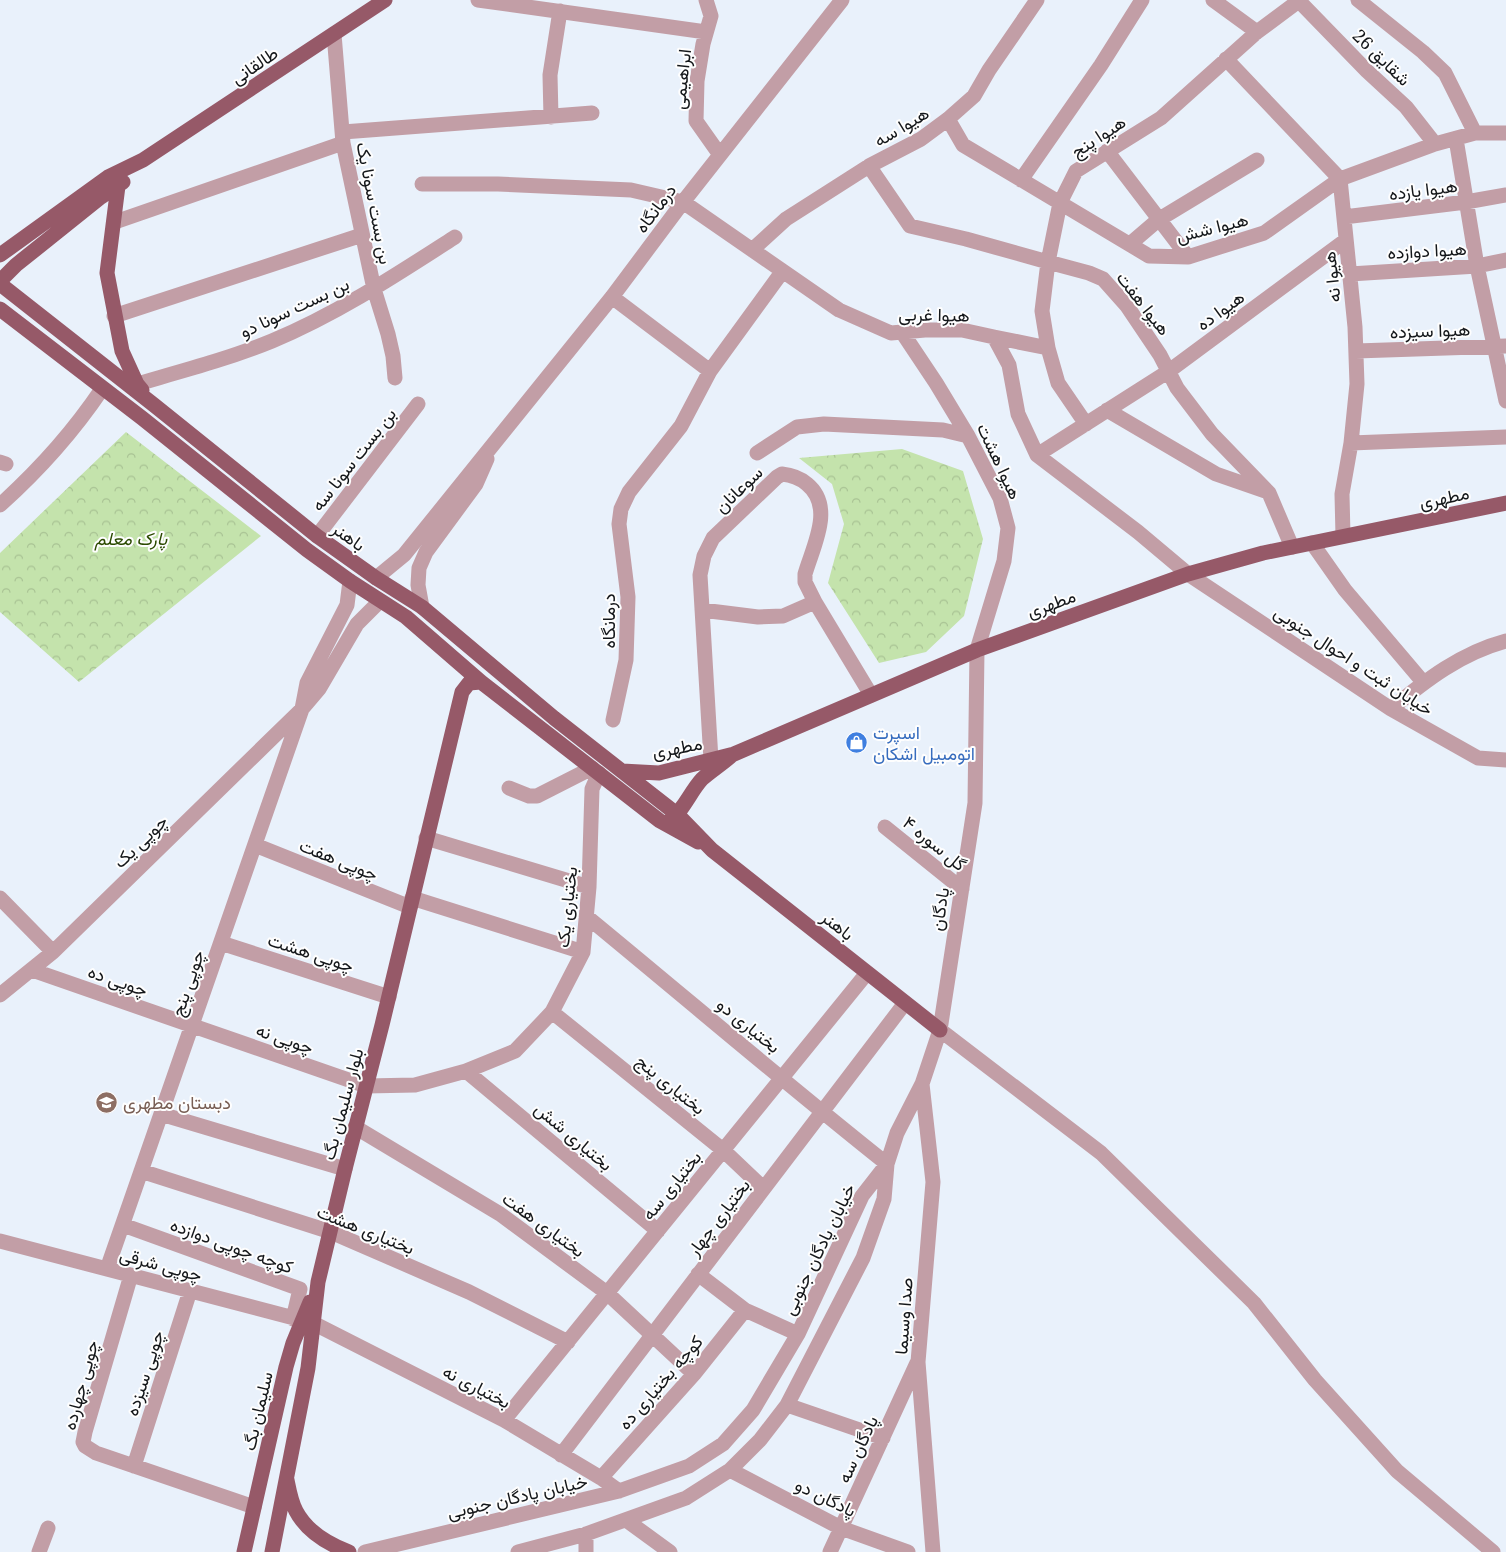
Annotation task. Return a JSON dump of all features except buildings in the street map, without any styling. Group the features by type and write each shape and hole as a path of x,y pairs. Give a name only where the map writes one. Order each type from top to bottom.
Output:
{"main road":[{"name":"طالقانی","path":"0,255 108,177 143,160 385,0"},
{"name":"طالقانی","path":"0,282 16,265 101,197 118,186 143,160"},
{"path":"118,186 115,222 106,273 122,351 137,384 154,405"},
{"path":"0,241 27,234"},
{"name":"باهنر","path":"0,282 317,536 376,578 422,607 554,718 678,815 712,850 940,1030"},
{"name":"باهنر","path":"0,309 142,418 307,550 350,581 406,617 481,682 660,821 712,850"},
{"name":"مطهری","path":"622,771 658,773 734,754 977,650 1188,574 1263,552 1506,503"},
{"name":"بلوار سلیمان بگ","path":"272,1552 308,1368 303,1321 318,1282 331,1232 344,1169 389,997 462,692 469,684 481,682"},
{"path":"660,821 670,821 678,815 689,796 703,779 734,754"},
{"name":"سلیمان بگ","path":"244,1552 286,1367 303,1321"},
{"path":"286,1478 296,1511 309,1529 328,1544 349,1552"}],"street":[{"path":"478,0 706,32"},
{"name":"ابراهیمی","path":"706,0 711,16 706,32 697,81 696,121 720,155"},
{"name":"درمانگاه","path":"376,578 404,555 612,297 682,202 842,0"},
{"name":"هیوا سه","path":"752,250 786,219 869,166 921,139 948,119 974,96 989,70 1037,0"},
{"path":"1021,180 1101,65 1142,0"},
{"path":"1213,0 1257,32"},
{"name":"هیوا پنج","path":"1086,424 1058,383 1048,348 1042,311 1048,262 1060,203 1076,170 1161,118 1257,32 1300,0"},
{"name":"شقایق 26","path":"1300,0 1367,71 1406,107 1435,144"},
{"path":"1358,0 1423,52 1445,73 1475,133"},
{"path":"551,116 550,75 560,11"},
{"name":"بن بست سونا یک","path":"334,34 343,137 374,289 393,356 395,378"},
{"path":"1226,59 1340,178"},
{"path":"115,222 343,137 592,113"},
{"name":"هیوا شش","path":"948,119 963,145 1149,256 1188,257 1264,233 1340,178 1435,144 1475,133 1506,134"},
{"path":"1456,139 1477,266 1500,346 1506,401"},
{"path":"1107,150 1158,220 1188,257"},
{"path":"1130,244 1158,220 1257,160"},
{"name":"هیوا هفت","path":"869,166 910,226 966,239 1089,273 1103,279 1127,306 1160,355 1177,388 1212,434 1269,493 1292,547"},
{"name":"هیوا نه","path":"1340,178 1350,274 1357,384 1352,443 1342,494 1343,536"},
{"path":"422,184 498,184 631,190 682,202"},
{"name":"هیوا یازده","path":"1344,217 1466,202 1506,194"},
{"name":"هیوا غربی","path":"682,202 839,310 891,333 925,330 962,330 1048,348"},
{"path":"114,316 362,235"},
{"name":"بن بست سونا دو","path":"137,384 228,358 273,341 374,289 454,237"},
{"name":"هیوا ده","path":"1037,455 1168,371 1346,240"},
{"name":"هیوا دوازده","path":"1350,274 1477,266 1506,260"},
{"name":"درمانگاه","path":"613,720 626,660 628,597 618,524 621,509 629,492 682,426 710,371 782,272"},
{"path":"612,297 710,371"},
{"name":"هیوا هشت","path":"902,332 968,436 1000,498 1008,528 1004,561 977,650"},
{"path":"994,337 1009,365 1018,414 1037,455 1138,532 1188,574"},
{"name":"هیوا سیزده","path":"1356,351 1500,346"},
{"path":"0,505 56,451 86,413 102,388"},
{"name":"بن بست سونا سه","path":"317,536 418,404"},
{"path":"1107,410 1216,474 1269,493"},
{"path":"757,453 797,427 824,424 943,430 968,436"},
{"path":"1352,443 1506,437"},
{"name":"درمانگاه","path":"422,607 418,585 419,568 426,552 476,484 497,438"},
{"name":"سوعانان","path":"711,760 700,575 704,556 713,538 782,474 801,480 814,490 821,503 821,523 805,574 805,582 871,695"},
{"path":"1312,542 1345,590 1423,682"},
{"name":"خیابان ثبت و احوال جنوبی","path":"1188,574 1391,709 1478,758 1506,760"},
{"path":"302,709 307,683 347,605 350,581"},
{"name":"چوپی یک","path":"0,995 53,952 302,709 319,689 357,624 380,601"},
{"path":"702,610 758,617 783,616 815,602"},
{"path":"1391,709 1423,682 1454,663 1486,647 1506,642"},
{"name":"پادگان","path":"887,1164 897,1133 922,1084 940,1030 975,803 977,650"},
{"name":"چوپی پنج","path":"107,1269 302,709"},
{"path":"509,788 528,796 537,796 595,771"},
{"name":"بختیاری یک","path":"366,1086 415,1085 466,1071 515,1051 552,1012 583,952 590,887 592,789 595,771"},
{"name":"گل سوره ۴","path":"885,827 962,889"},
{"path":"426,838 590,887"},
{"name":"چوپی هفت","path":"255,845 411,903 583,952"},
{"path":"0,898 53,952"},
{"name":"بختیاری دو","path":"586,916 887,1164"},
{"name":"چوپی هشت","path":"221,943 389,997"},
{"name":"چوپی ده","path":"32,970 192,1025"},
{"name":"بختیاری سه","path":"504,1420 867,973"},
{"name":"بختیاری چهار","path":"560,1455 905,1002"},
{"name":"بختیاری پنج","path":"552,1012 723,1150 764,1188"},
{"name":"چوپی نه","path":"192,1025 366,1086"},
{"path":"940,1030 1100,1153 1254,1303 1316,1380 1397,1471 1492,1552"},
{"name":"بختیاری شش","path":"466,1071 658,1231"},
{"name":"صدا وسیما","path":"922,1084 933,1182 918,1362 933,1552"},
{"path":"161,1114 344,1169"},
{"name":"بختیاری هفت","path":"356,1127 500,1214 607,1294 694,1374"},
{"name":"خیابان پادگان جنوبی","path":"365,1552 619,1491 689,1466 723,1444 754,1410 798,1334 862,1196 887,1164"},
{"name":"خیابان پادگان جنوبی","path":"518,1552 586,1534 686,1498 730,1470 760,1440 788,1405 863,1258 884,1199 887,1164"},
{"name":"بختیاری هشت","path":"141,1172 331,1232 469,1292 568,1342"},
{"name":"کوچه چوپی دوازده","path":"122,1225 300,1289 303,1321"},
{"name":"چوپی شرقی","path":"0,1241 303,1321"},
{"path":"698,1274 745,1310 798,1334"},
{"name":"چوپی چهارده","path":"130,1276 87,1423 83,1442 85,1446 89,1450 254,1508"},
{"name":"چوپی سیزده","path":"134,1466 190,1292"},
{"name":"کوچه بختیاری ده","path":"601,1478 694,1374 745,1310"},
{"name":"بختیاری نه","path":"303,1321 504,1420 601,1478 619,1491"},
{"name":"پادگان سه","path":"830,1552 918,1362"},
{"path":"788,1405 883,1438"},
{"name":"پادگان دو","path":"730,1470 841,1528 908,1552"},
{"path":"626,1520 670,1552"},
{"path":"39,1552 48,1528"},
{"path":"586,1534 586,1552"}],"green space":[{"name":"پارک معلم","path":"126,432 261,536 79,682 0,612 0,553"},
{"path":"902,449 963,471 983,539 964,616 926,652 879,663 828,583 844,524 832,484 799,458"}],"place":[{"name":"اسپرت اتومبیل اشکان","path":"857,742"},
{"name":"دبستان مطهری","path":"107,1102"}]}
